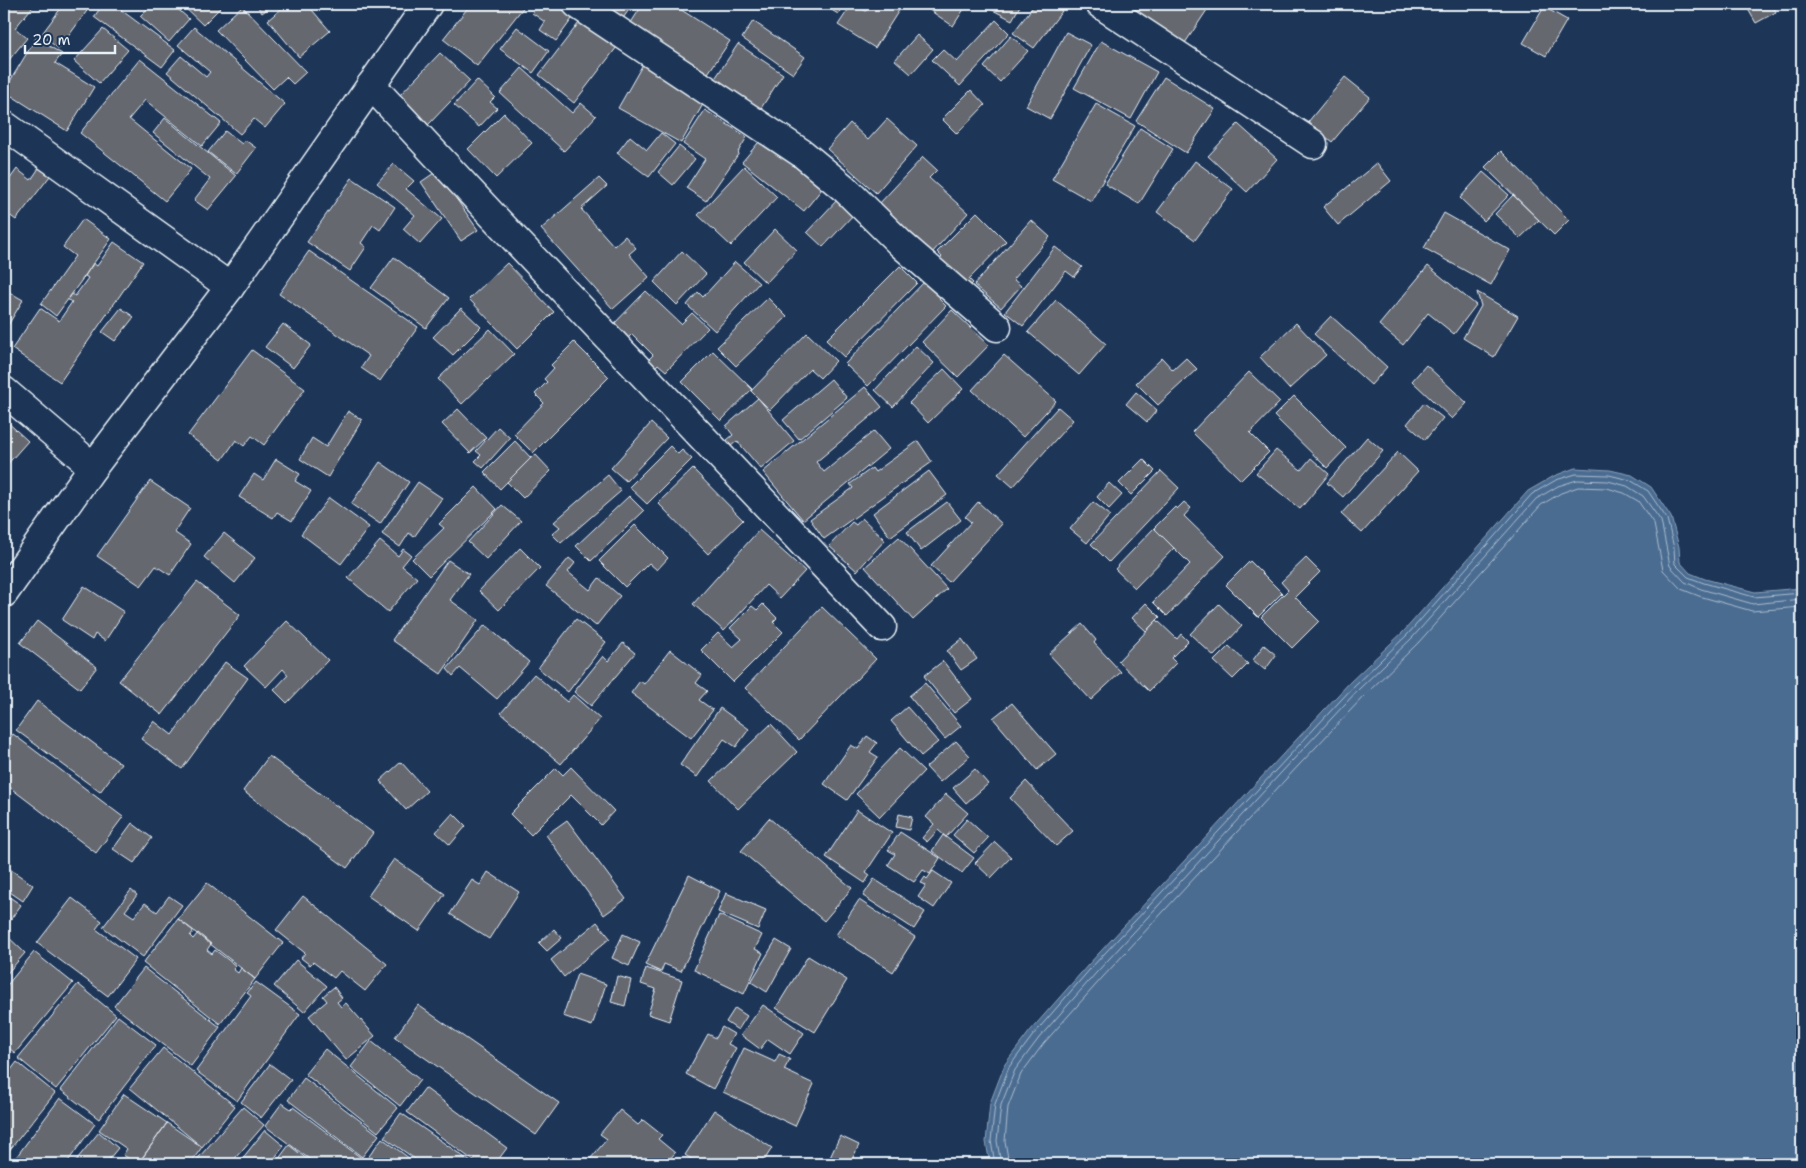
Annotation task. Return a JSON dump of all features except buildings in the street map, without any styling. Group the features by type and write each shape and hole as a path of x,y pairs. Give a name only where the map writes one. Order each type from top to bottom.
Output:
{"street":[{"path":"4,593 93,467 230,287 428,4"},
{"path":"577,4 803,154 845,189 901,244 996,327"},
{"path":"1100,4 1313,144"},
{"path":"371,84 494,217 882,627"},
{"path":"4,125 230,287"},
{"path":"4,391 93,467"}],"water":[{"path":"1575,468 1610,470 1632,475 1651,487 1671,517 1679,547 1680,562 1690,573 1705,579 1755,592 1802,588 1802,1164 990,1164 986,1142 990,1103 1005,1064 1030,1031 1088,965 1350,682 1404,631 1528,491 1554,476"}]}
